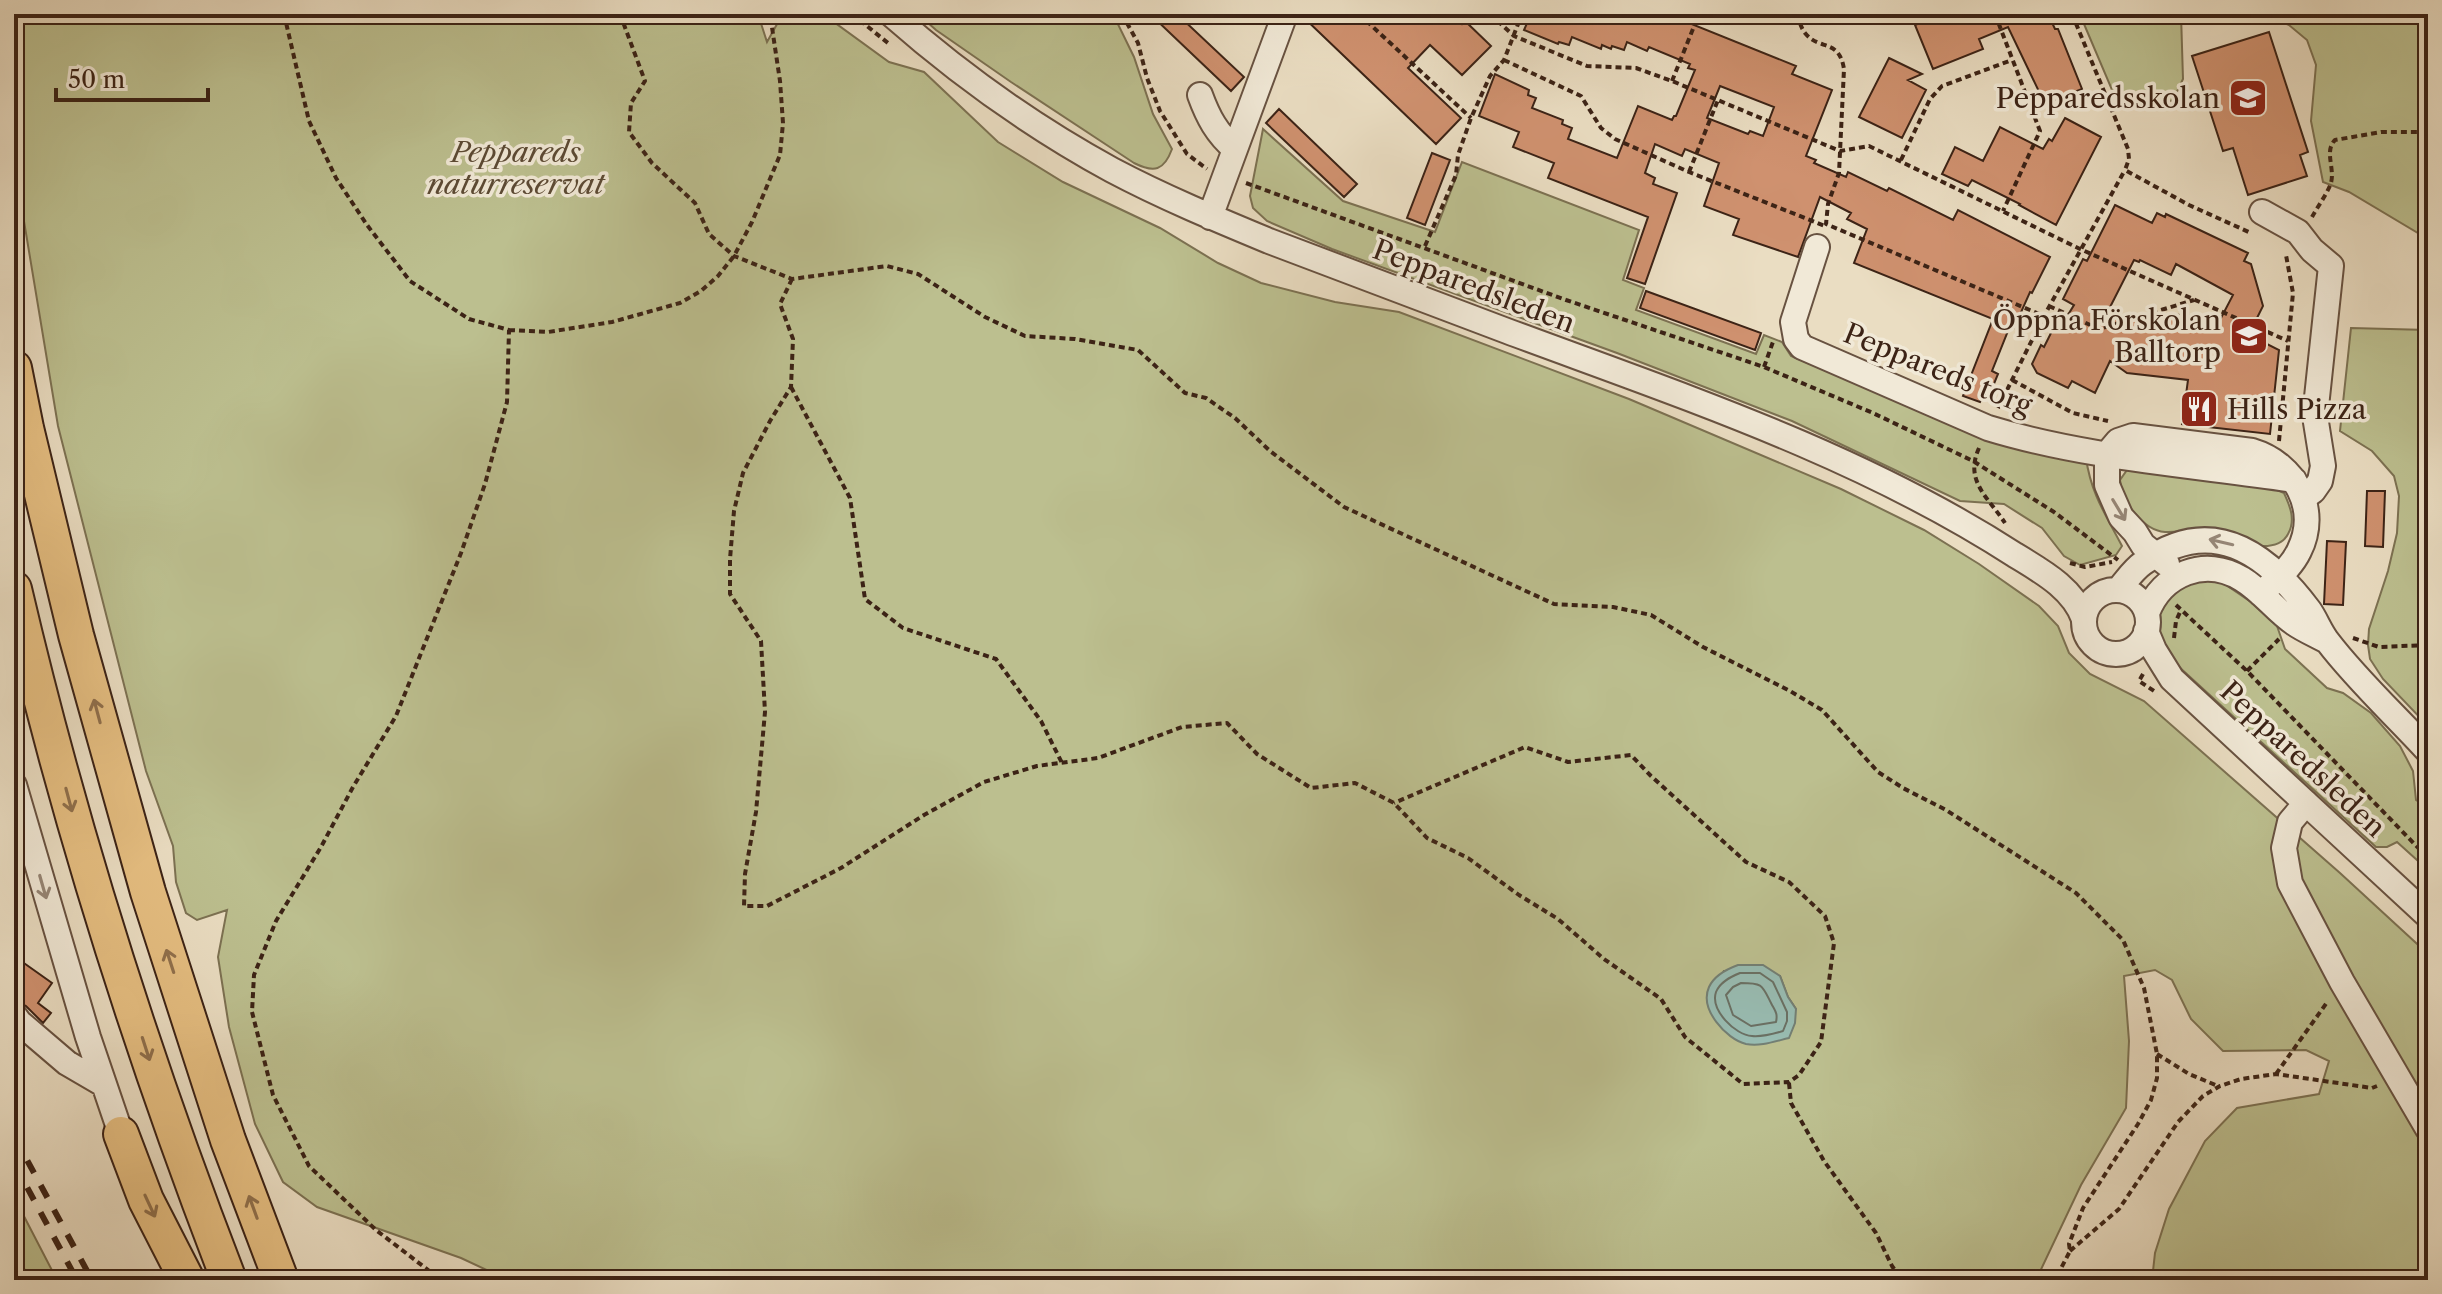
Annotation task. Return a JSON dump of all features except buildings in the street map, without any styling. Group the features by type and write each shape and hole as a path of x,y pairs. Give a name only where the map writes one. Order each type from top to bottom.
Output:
{"highway":[{"path":"14,368 76,635 148,892 228,1140 281,1280"},
{"path":"14,589 98,906 182,1158 229,1280"},
{"path":"121,1134 146,1200 187,1280"}],"street":[{"name":"Pepparedsleden","path":"891,14 1019,113 1070,146 1210,217 1847,463 1992,540 2059,570 2119,578"},
{"path":"1210,217 1285,14"},
{"path":"1200,95 1213,125 1235,149"},
{"path":"2262,212 2298,232 2312,250 2331,266 2315,416 2323,466 2320,481 2313,491 2299,489"},
{"name":"Peppareds torg","path":"1817,247 1793,322 1793,331 1802,347 1988,428 2016,437 2107,454"},
{"path":"2181,574 2143,545 2112,501 2107,485 2107,454 2118,441 2133,436 2243,450 2266,455 2286,469 2299,489 2307,521 2305,537 2290,566 2270,585"},
{"path":"2270,585 2253,554 2229,543 2210,539 2191,540 2155,556 2119,578 2091,601 2084,619 2089,639 2096,647 2110,653 2130,651 2142,641 2152,600 2181,574 2197,569 2213,569 2270,585 2309,610 2327,641 2428,751"},
{"name":"Pepparedsleden","path":"2059,570 2084,619"},
{"path":"2119,578 2136,597 2146,622"},
{"name":"Pepparedsleden","path":"2146,622 2154,650 2172,679 2428,916"},
{"name":"Pepparedsleden","path":"2110,653 2172,679"},
{"path":"14,785 54,926 121,1134"},
{"path":"2306,803 2290,822 2284,848 2290,883 2342,982 2428,1129"},
{"path":"14,1015 29,1032 67,1063 103,1084"}],"path":[{"path":"284,14 309,121 336,178 410,281 469,319 509,330 548,332 612,322 680,303 701,291 734,256 764,196 780,155 783,123 770,14"},
{"path":"620,14 645,81 631,103 629,132 652,163 695,203 709,234 734,256 792,279 887,266 918,274 985,317 1025,336 1075,339 1138,350 1185,393 1206,398 1235,418 1270,451 1344,507 1554,604 1613,607 1651,615 1703,647 1822,710 1878,772 1946,810 2076,893 2123,940 2144,988 2157,1054 2157,1078 2151,1100 2138,1124 2083,1208 2069,1244 2070,1251"},
{"path":"1122,14 1138,43 1160,111 1187,154 1202,167 1566,300 1764,367 1873,413 1973,461 2054,512 2119,578"},
{"path":"1359,14 1471,118"},
{"path":"1490,14 1514,36 1587,66 1636,68 1840,151 1869,146 2080,249 2288,341"},
{"path":"1424,247 1456,175 1458,155 1471,118 1490,76 1504,60 1522,14"},
{"path":"1672,81 1699,14"},
{"path":"1797,14 1806,35 1842,56 1844,69 1839,173 1817,247"},
{"path":"1995,14 2040,131 2003,211"},
{"path":"2005,523 1974,479 1973,461 2049,306 2129,159 2126,140 2072,14"},
{"path":"861,21 864,15"},
{"path":"1504,60 1581,96 1601,128 1615,139 2044,316"},
{"path":"1901,160 1930,99 1942,86 2012,60"},
{"path":"1689,172 1718,100"},
{"path":"2125,170 2189,205 2257,236"},
{"path":"792,279 780,304 793,339 791,387 743,473 733,523 730,559 730,594 761,641 765,712 756,812 745,874 744,906 767,906 841,868 924,815 984,782 1037,766 1098,758 1182,727 1227,723 1257,754 1311,788 1355,783 1394,803 1427,838 1468,858 1558,919 1604,959 1661,999 1685,1037 1743,1084 1789,1082 1799,1075 1821,1042 1834,943 1825,916 1789,882 1746,862 1631,755 1568,762 1525,747 1394,803"},
{"path":"2049,306 2099,329 2196,299"},
{"path":"441,1280 376,1230 309,1166 273,1095 252,1012 254,975 276,921 396,716 461,553 485,484 507,402 509,330"},
{"path":"791,387 850,498 865,599 903,628 996,659 1041,721 1062,763"},
{"path":"2059,570 2109,564 2119,578"},
{"path":"2159,591 2247,671 2428,858"},
{"path":"2327,641 2354,638 2379,647 2428,645"},
{"path":"2276,1074 2342,982"},
{"path":"2157,1054 2189,1074 2220,1086"},
{"path":"2055,1280 2070,1251 2119,1209 2147,1174 2178,1122 2203,1096 2241,1079 2276,1074 2372,1088 2397,1077"},
{"path":"1789,1082 1791,1103 1811,1139 1876,1233 1902,1280"},
{"path":"14,1265 22,1280"}],"green space":[{"name":"Peppareds naturreservat","path":"14,14 758,14 767,42 781,17 816,14 831,20 889,62 924,72 998,142 1063,182 1160,228 1218,263 1261,283 1335,302 1399,312 1629,399 1841,489 1924,530 2039,606 2058,626 2069,653 2090,674 2144,701 2428,954 2428,1280 2152,1280 2155,1253 2169,1209 2205,1141 2237,1108 2319,1094 2329,1061 2306,1050 2223,1051 2191,1019 2172,980 2155,970 2124,976 2129,1041 2126,1108 2081,1185 2036,1280 508,1280 461,1258 317,1207 283,1182 255,1124 229,1027 218,957 227,910 197,920 186,913 176,882 173,846 146,771 58,426 14,161","holes":["1723,971 1780,976 1796,1009"]},
{"path":"918,14 1113,14 1134,57 1153,114 1172,149 1166,162 1153,169 1134,163 1011,82"},
{"path":"2085,14 2181,14 2183,79 2173,100 2136,107 2115,97 2084,24"},
{"path":"2266,14 2428,14 2428,239 2349,192 2323,182 2311,121 2316,65 2307,40 2289,25"},
{"path":"1263,129 1343,201 1435,232 1462,162 1639,230 1623,280 1644,288 1636,310 1756,354 1764,335 1782,342 1791,356 1962,428 2086,458 2095,493 2122,546 2116,555 2080,565 2064,556 2042,528 2004,504 1960,501 1792,421 1617,353 1332,249 1267,221 1253,208 1250,196"},
{"path":"2351,328 2428,330 2428,726 2383,679 2370,659 2369,629 2397,533 2399,496 2394,476 2372,451 2340,431"},
{"path":"2134,466 2268,486 2284,493 2291,513 2292,524 2288,534 2281,542 2261,546 2197,530 2157,530 2141,520 2125,497 2120,480"},
{"path":"2197,579 2223,583 2251,602 2277,626 2285,649 2327,688 2343,693 2371,713 2400,746 2413,771 2416,800 2428,808 2428,870 2397,842 2387,847 2376,847 2166,655 2158,628 2162,608 2171,590"},
{"path":"14,1197 57,1280 30,1280 14,1249"}],"water":[{"path":"1738,965 1763,965 1780,976 1796,1009 1789,1038 1746,1044 1730,1036 1716,1022 1708,1004 1709,987 1721,973"}],"railway":[{"path":"14,1136 92,1280"},
{"path":"14,1163 77,1280"}],"place":[{"name":"Pepparedsskolan","path":"2248,98"},
{"name":"Öppna Förskolan Balltorp","path":"2249,336"},
{"name":"Hills Pizza","path":"2199,409"}]}
